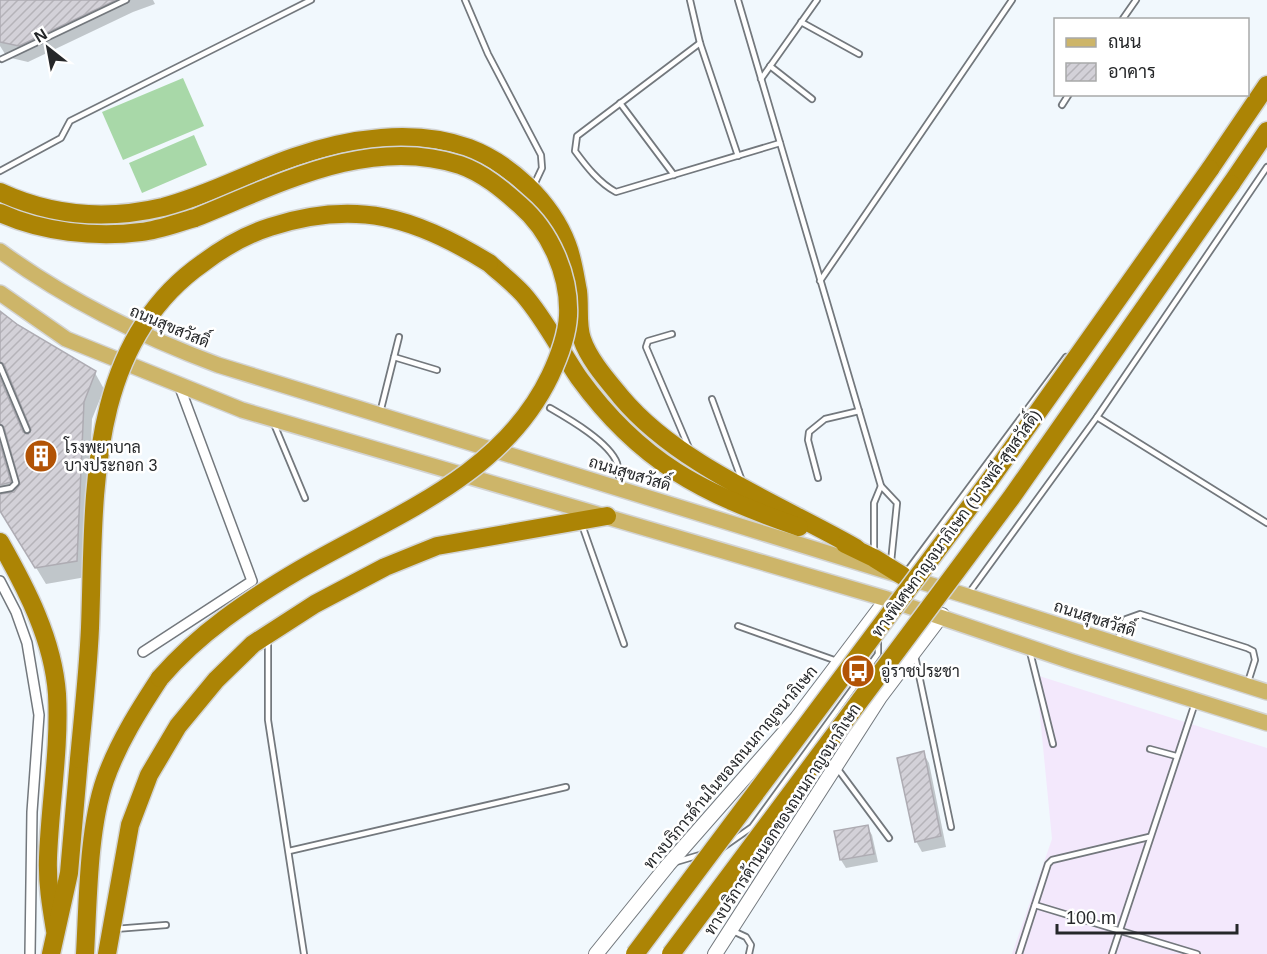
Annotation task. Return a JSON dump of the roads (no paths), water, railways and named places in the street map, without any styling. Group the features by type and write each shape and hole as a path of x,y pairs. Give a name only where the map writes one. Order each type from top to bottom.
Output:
{"highway":[{"name":"ทางพิเศษกาญจนาภิเษก (บางพลี-สุขสวัสดิ์)","path":"635,954 989,481 1264,84"},
{"name":"ทางพิเศษกาญจนาภิเษก (บางพลี-สุขสวัสดิ์)","path":"671,954 1011,498 1267,131"},
{"path":"0,192 63,213 87,215 130,213 200,195 296,156 363,140 397,136 468,148 508,170 531,190 551,214 567,243 580,302 581,338 636,413 667,443 897,572"},
{"path":"0,213 13,219 58,229 96,234 142,232 195,218 310,172 368,157 414,156 460,165 495,182 530,213 550,242 564,279 568,317 557,362 543,390 519,427 482,462 422,504 300,570 243,606 194,641 160,678 121,742 105,781 91,865 85,954"},
{"path":"51,954 69,873 90,630 93,519 98,458 107,410 117,378 140,332 171,288 229,244 290,220 324,214 359,212 406,222 449,238 489,263 522,293 579,378 635,442 679,476 736,504 856,548"},
{"path":"106,954 130,825 149,775 178,726 216,680 253,644 315,604 385,567 436,546 607,516"},
{"path":"0,542 26,589 46,642 57,693 48,859 55,930"}],"main road":[{"name":"ถนนสุขสวัสดิ์","path":"0,251 61,293 156,342 275,385 897,572 1267,692"},
{"path":"4,298 66,339 242,411 942,615 1029,646 1267,723"},
{"path":"887,599 897,572"},
{"name":"ทางบริการด้านในของถนนกาญจนาภิเษก","path":"596,954 668,865 797,718 887,599"},
{"name":"ทางบริการด้านนอกของถนนกาญจนาภิเษก","path":"715,954 880,697 942,615"}],"street":[{"path":"143,652 252,581 179,385"},
{"path":"0,580 16,612 27,643 39,715 32,812 30,954"}],"lane":[{"path":"1,57 126,0"},
{"path":"0,171 61,138 70,121 311,0"},
{"path":"465,0 488,54 541,155 542,168 531,190"},
{"path":"690,0 700,43 738,156"},
{"path":"738,0 881,486 897,503 897,572"},
{"path":"761,79 817,0"},
{"path":"820,281 1012,0"},
{"path":"1123,18 1136,0"},
{"path":"801,22 859,54"},
{"path":"700,43 577,136 575,151 581,159 602,182 616,192 780,143"},
{"path":"770,66 812,99"},
{"path":"1108,301 1264,84"},
{"path":"1062,105 1068,96"},
{"path":"620,104 674,175"},
{"path":"967,596 1097,417 1267,167"},
{"path":"672,334 648,341 646,347 693,457"},
{"path":"380,416 399,337"},
{"path":"897,572 1073,348"},
{"path":"394,357 437,370"},
{"path":"0,366 27,430"},
{"path":"712,399 744,486"},
{"path":"550,408 577,423 612,455 616,463 620,489"},
{"path":"818,478 808,432 825,419 859,411"},
{"path":"1097,417 1267,523"},
{"path":"271,419 305,498"},
{"path":"0,428 16,483 11,488 0,490"},
{"path":"874,558 874,503 881,486"},
{"path":"581,521 624,644"},
{"path":"1116,643 1126,619 1140,614 1236,644 1253,651 1255,660 1247,686"},
{"path":"668,865 727,846 752,827 878,654 878,639 868,624"},
{"path":"738,626 840,661"},
{"path":"268,635 268,720 304,954"},
{"path":"1029,646 1053,744"},
{"path":"914,652 951,826"},
{"path":"1112,954 1196,700"},
{"path":"1150,749 1176,756"},
{"path":"836,766 889,838"},
{"path":"289,851 566,787"},
{"path":"1019,954 1048,864 1056,857 1149,837"},
{"path":"1035,906 1197,954"},
{"path":"110,930 166,925"},
{"path":"731,930 746,937 751,945 749,954"}],"place":[{"name":"โรงพยาบาล บางประกอก 3","path":"41,456"},
{"name":"อู่ราชประชา","path":"858,671"}]}
